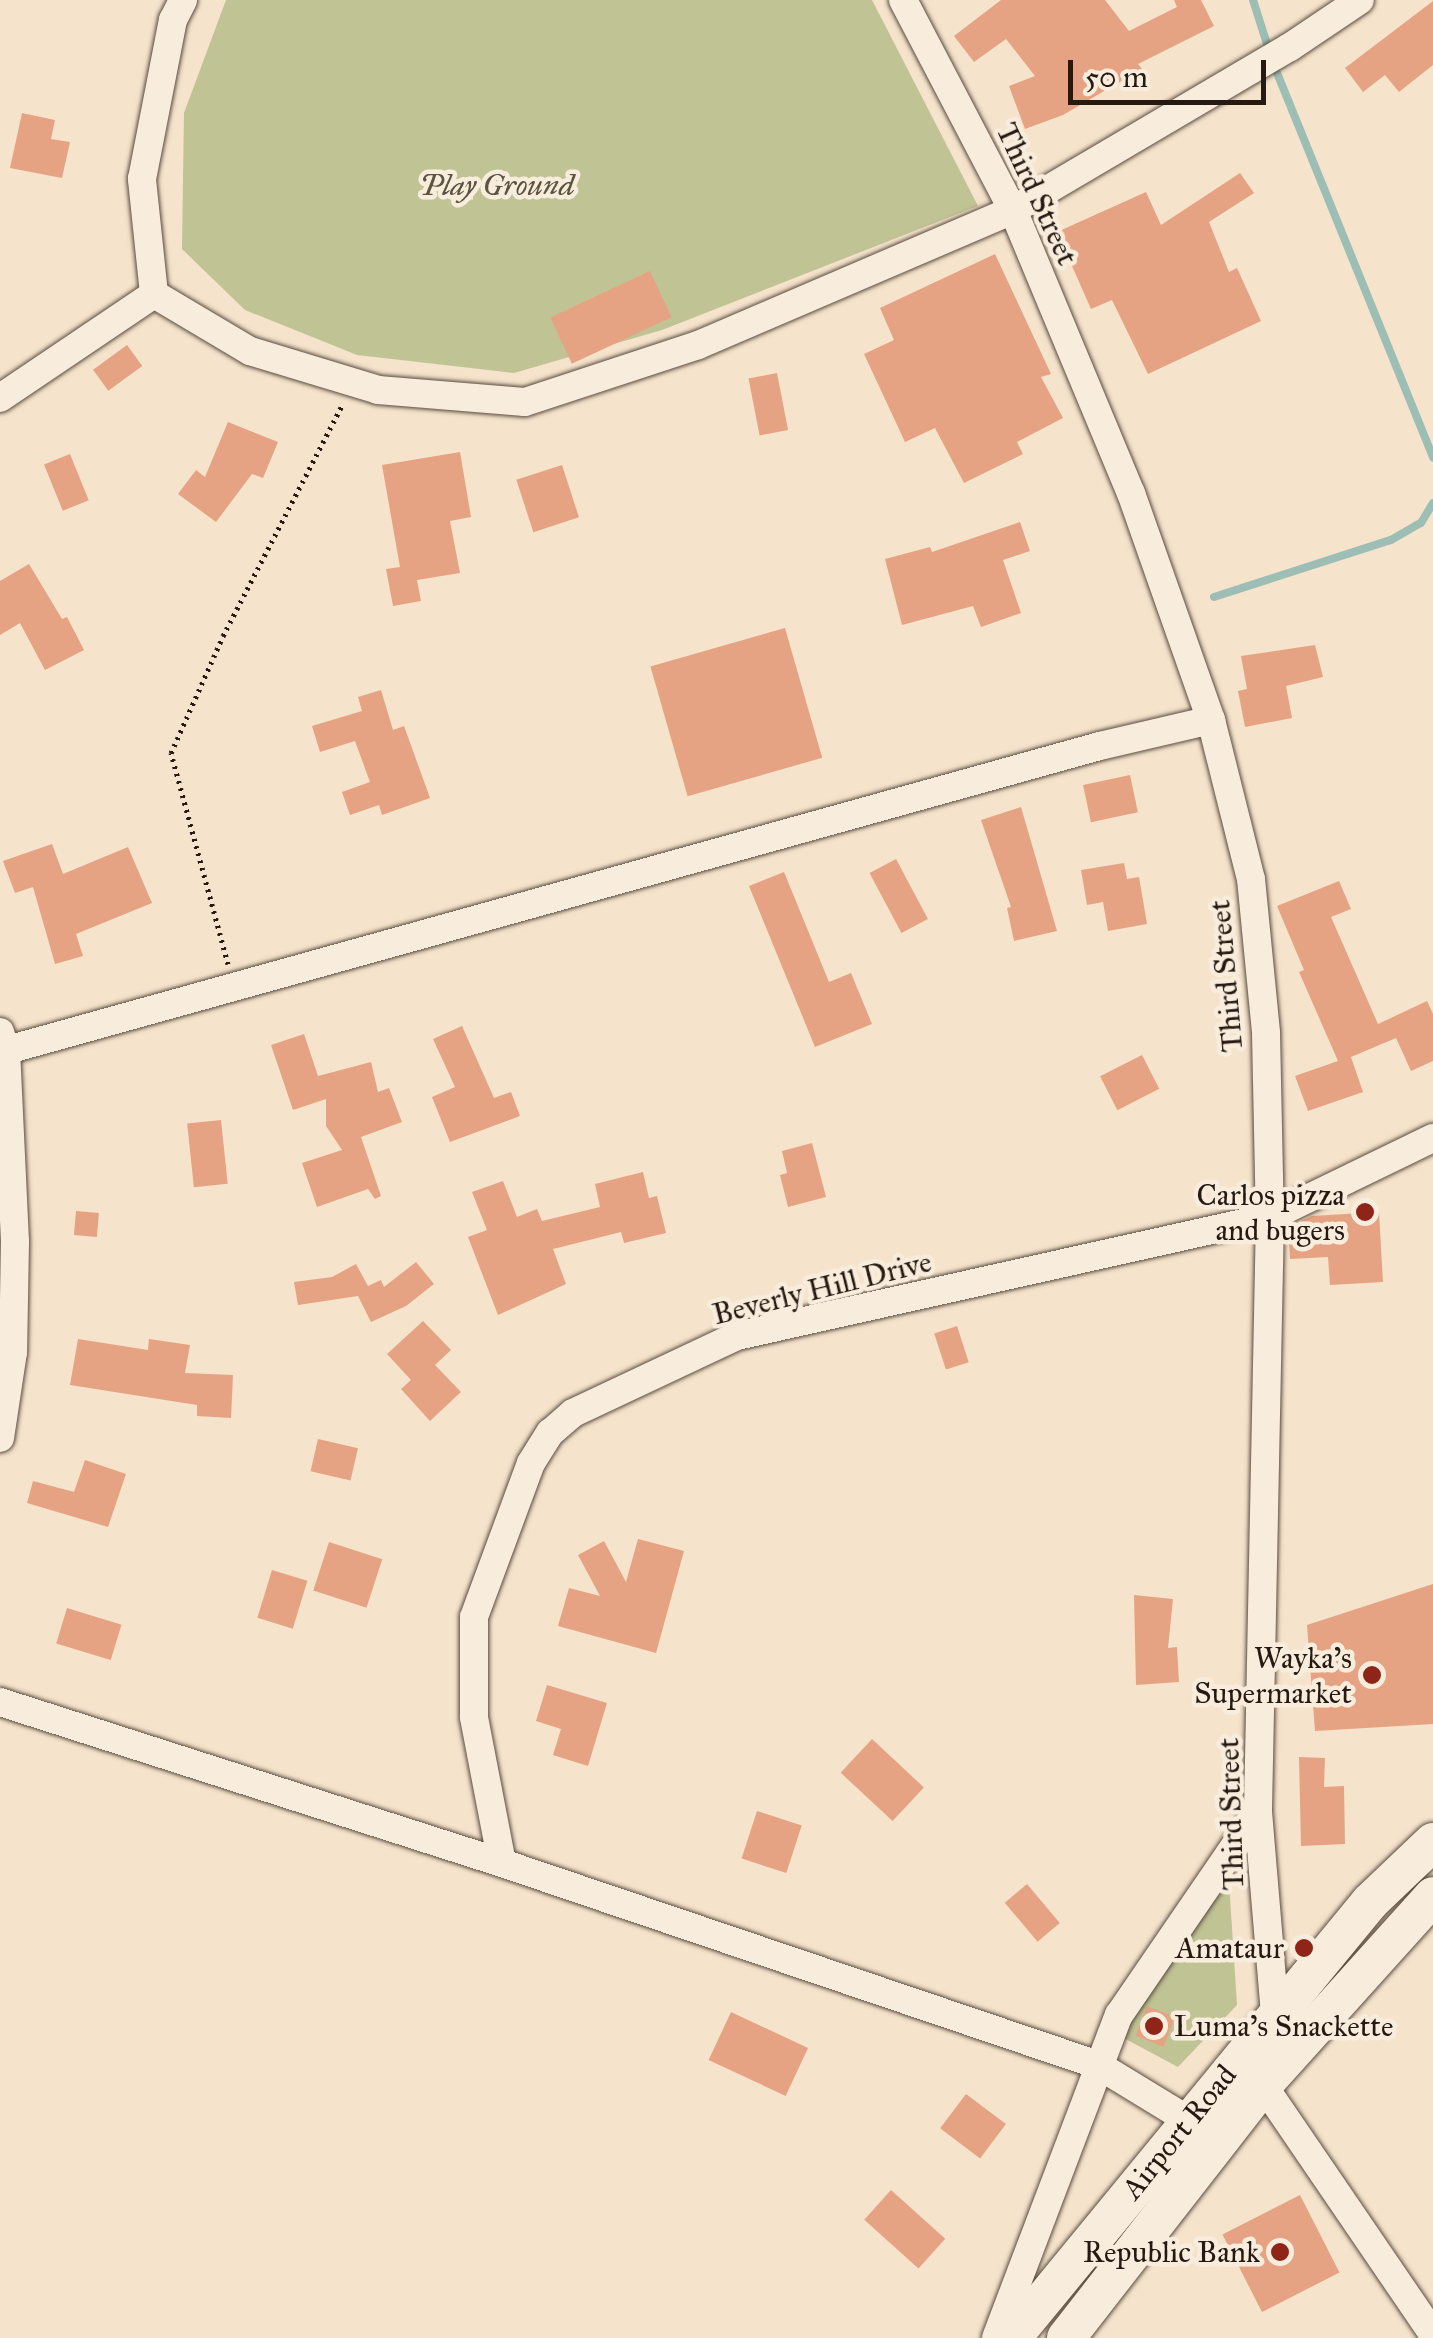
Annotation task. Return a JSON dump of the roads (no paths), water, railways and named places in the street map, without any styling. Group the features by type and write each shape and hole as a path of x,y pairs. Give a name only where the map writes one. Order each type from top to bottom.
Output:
{"street":[{"path":"154,294 142,179 173,20 183,0"},
{"name":"Third Street","path":"903,0 1013,210 1131,493 1212,720 1251,880 1266,1033 1270,1216 1258,1812 1275,2015"},
{"path":"154,294 250,351 378,390 525,402 698,345 1013,210 1272,57 1360,0"},
{"path":"0,398 154,294"},
{"path":"0,1438 13,1352 15,1261 2,1045 234,986 1100,746 1212,720"},
{"name":"Beverly Hill Drive","path":"502,1863 474,1716 474,1617 530,1463 550,1433 573,1414 737,1336 1270,1216 1433,1138"},
{"path":"0,1702 502,1863 1098,2065 1204,2130"},
{"path":"996,2338 1119,2015 1258,1812"},
{"name":"Airport Road","path":"1066,2338 1275,2015 1387,1886 1433,1842"},
{"path":"1387,1886 1423,1905"},
{"name":"Airport Road","path":"1012,2338 1204,2130 1263,2085 1423,1905"},
{"path":"1263,2085 1433,2334"}],"waterway":[{"path":"1253,0 1269,50"},
{"path":"1273,63 1433,458"},
{"path":"1214,597 1391,540 1421,523 1433,503"}],"place":[{"name":"Carlos pizza and bugers","path":"1365,1212"},
{"name":"Wayka's Supermarket","path":"1372,1675"},
{"name":"Amataur","path":"1304,1948"},
{"name":"Luma's Snackette","path":"1154,2026"},
{"name":"Republic Bank","path":"1280,2252"}],"park label":[{"name":"Play Ground","path":"497,185"}]}
